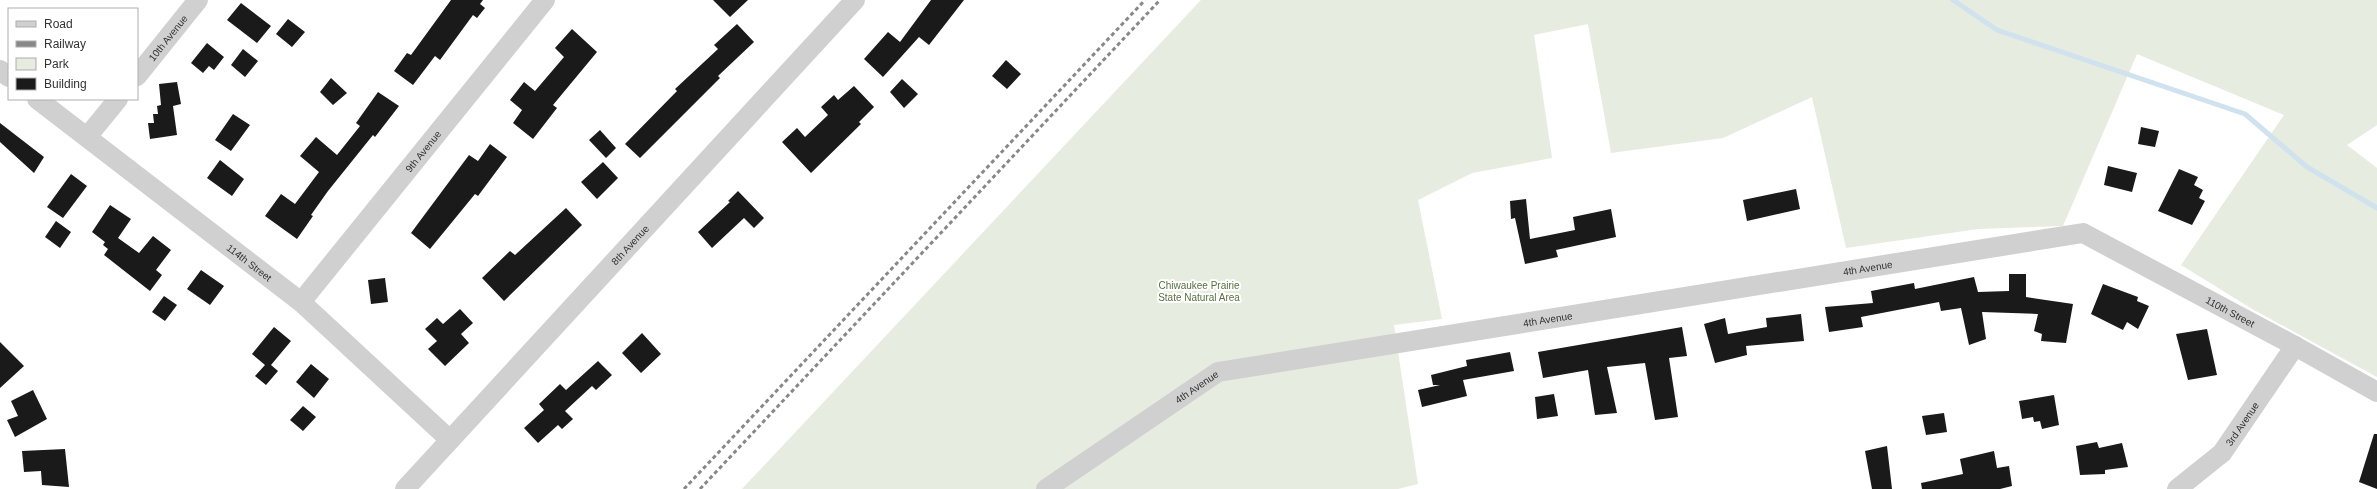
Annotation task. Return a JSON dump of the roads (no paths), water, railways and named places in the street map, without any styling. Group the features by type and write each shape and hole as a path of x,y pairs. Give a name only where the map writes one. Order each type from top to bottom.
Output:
{"street":[{"name":"10th Avenue","path":"138,75 198,0"},
{"name":"9th Avenue","path":"302,302 545,0"},
{"name":"8th Avenue","path":"405,489 855,0"},
{"path":"0,70 8,76"},
{"name":"114th Street","path":"38,100 302,302 450,440"},
{"path":"87,137 117,100"},
{"name":"110th Street","path":"2083,233 2295,346 2377,392"},
{"name":"4th Avenue","path":"1046,489 1218,372 2083,233"},
{"name":"3rd Avenue","path":"2176,489 2222,453 2295,346"}],"waterway":[{"path":"1953,0 1997,30 2245,114 2307,167 2377,208"}],"railway":[{"path":"684,489 1145,0"},
{"path":"700,489 1160,0"}],"park label":[{"name":"Chiwaukee Prairie State Natural Area","path":"1199,290"}]}
